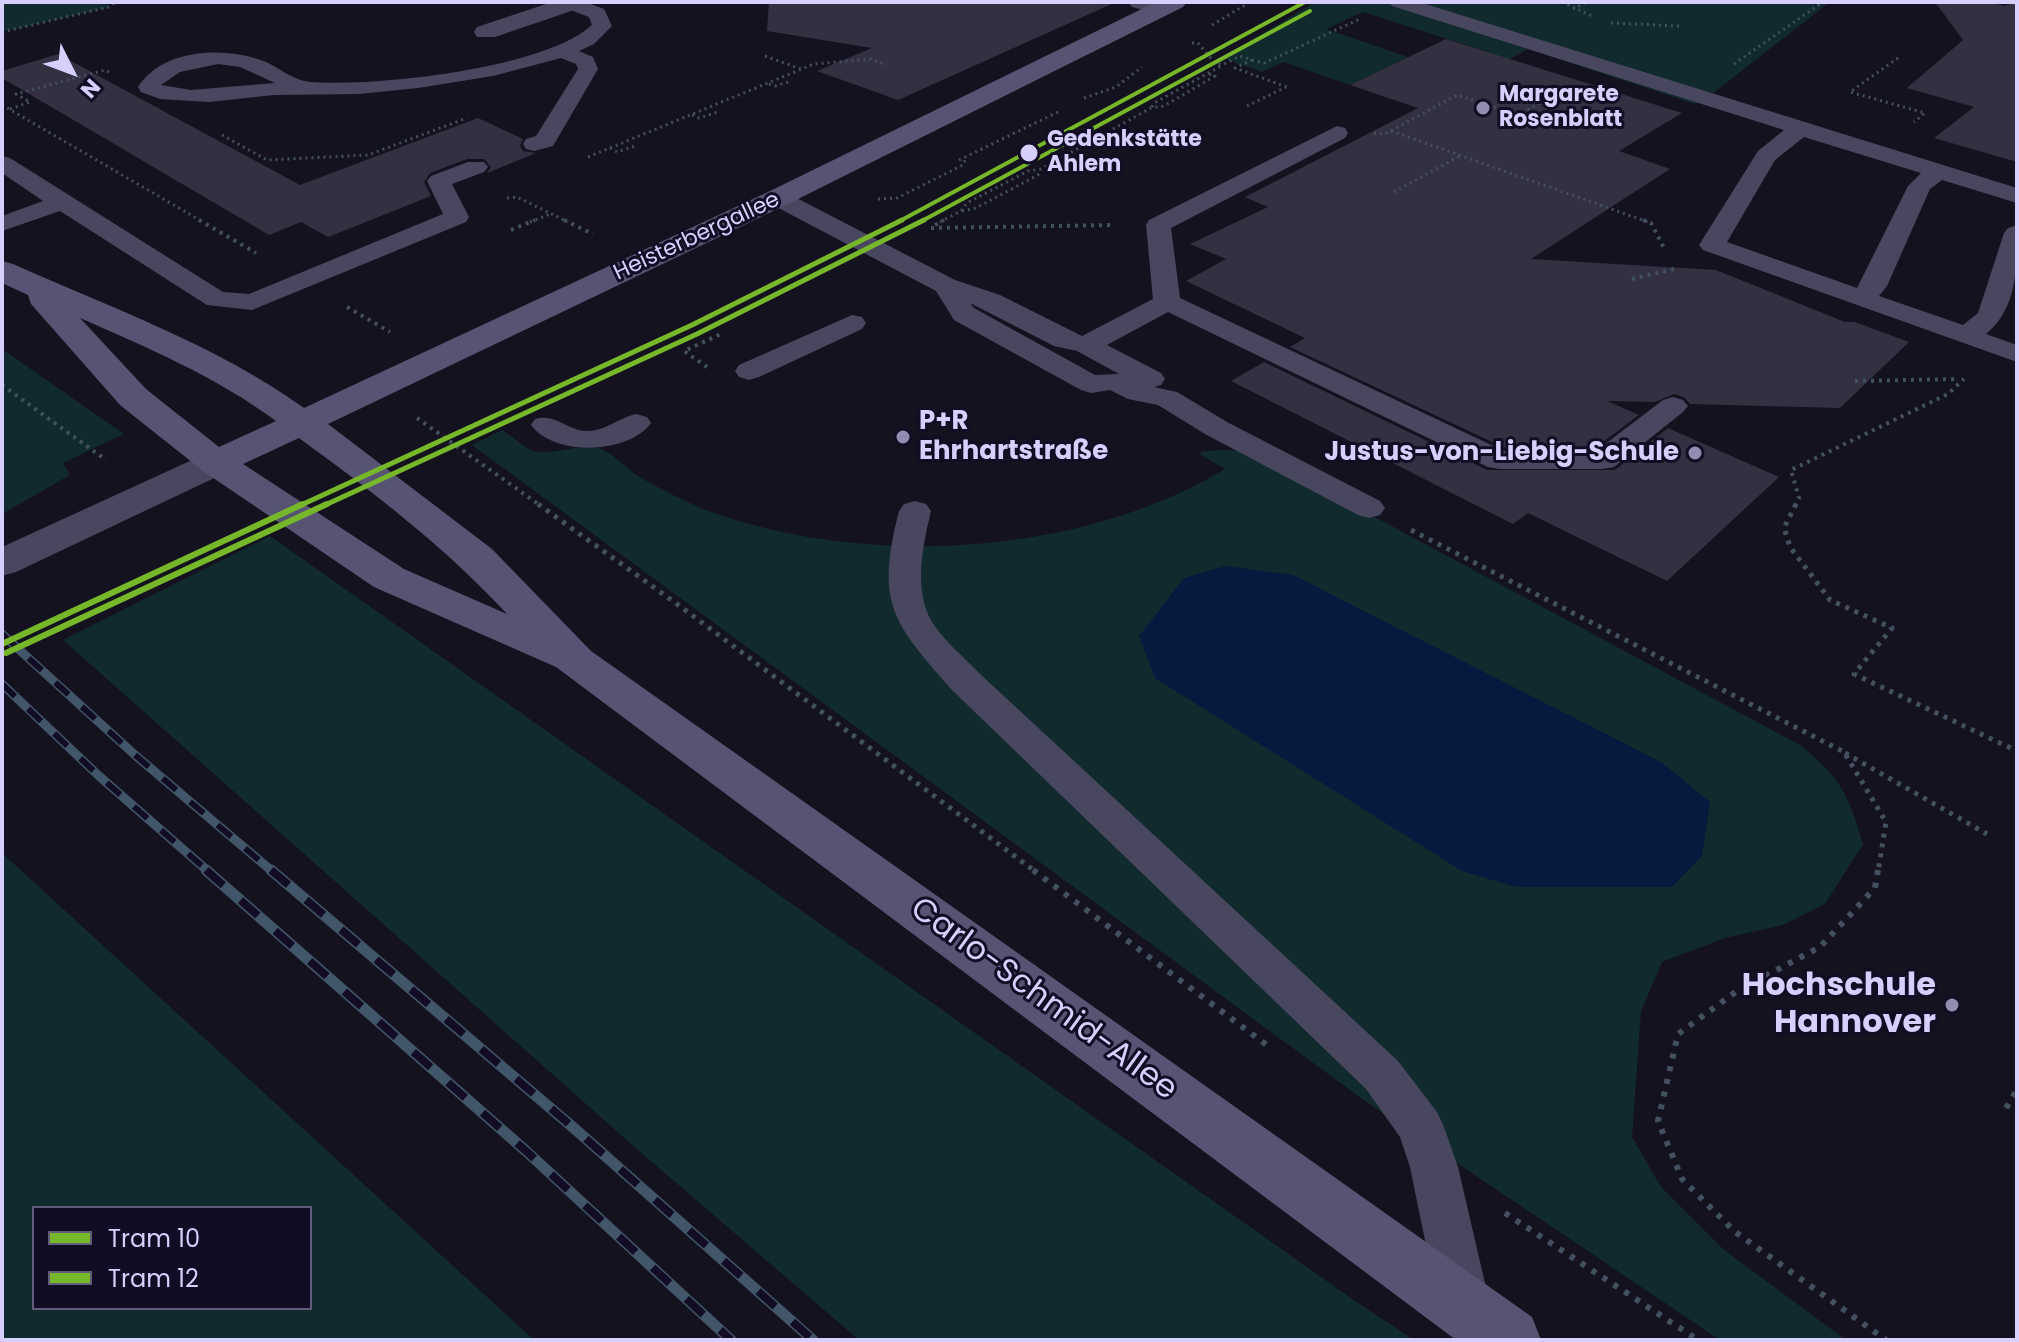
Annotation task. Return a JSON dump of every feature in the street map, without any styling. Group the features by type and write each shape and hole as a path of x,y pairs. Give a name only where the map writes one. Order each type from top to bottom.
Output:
{"main road":[{"name":"Heisterbergallee","path":"216,463 778,198 1159,4"},
{"name":"Carlo-Schmid-Allee","path":"2,271 207,362 302,423 374,475 478,558 576,661 1509,1340"},
{"name":"Carlo-Schmid-Allee","path":"34,286 133,397 216,463 389,578 576,661"}],"street":[{"path":"486,32 574,3"},
{"path":"2,563 216,463"}],"lane":[{"path":"1399,2 2017,196"},
{"path":"301,88 251,62 220,57 166,70 157,87 301,88 370,87 533,62 587,40 602,26 597,13 574,3"},
{"path":"540,143 588,69 586,61 562,51"},
{"path":"1801,128 1766,156 1712,245 2006,350"},
{"path":"1167,302 1158,225 1337,133"},
{"path":"2,163 216,299 252,302 457,217 439,181 476,167"},
{"path":"1862,298 1874,286 1920,186 1938,171"},
{"path":"778,198 946,286 991,301 1064,340 1086,345 1158,382 1167,398"},
{"path":"2,224 62,202"},
{"path":"1966,336 1990,317 2017,233"},
{"path":"946,286 964,314 1091,384 1114,381 1138,393 1167,398 1216,428 1369,508"},
{"path":"1086,345 1167,302"},
{"path":"1167,302 1499,460 1603,460 1673,406"},
{"path":"749,371 852,323"},
{"path":"546,425 564,437 595,442 636,423"},
{"path":"915,511 905,546 905,589 919,629 966,682 1382,1075 1420,1127 1434,1167 1466,1311"}],"path":[{"path":"2,32 109,7 116,2"},
{"path":"1151,108 1154,103 1240,56 1264,63 1399,2"},
{"path":"1690,94 1823,2"},
{"path":"1188,46 1198,43 1215,63 1222,65"},
{"path":"765,56 802,70"},
{"path":"1875,151 1925,113 1850,92 1898,58"},
{"path":"540,143 583,159 814,64 871,59 887,65"},
{"path":"1247,106 1287,87 1235,68 1252,60"},
{"path":"1337,133 1385,134 1457,95 1518,115 1606,67"},
{"path":"9,109 30,102 16,94 105,70 124,80 157,87 161,103 267,160 368,155 476,115 406,82"},
{"path":"1072,104 1141,71"},
{"path":"961,211 967,203 1028,171 1041,169 1151,108 1164,106 1215,76 1207,73"},
{"path":"768,83 775,86 792,81"},
{"path":"2,105 391,333"},
{"path":"900,196 1060,111"},
{"path":"691,115 699,118 718,112"},
{"path":"1391,131 1651,223 1674,269 1632,279"},
{"path":"609,148 617,152 635,146"},
{"path":"1394,192 1461,156"},
{"path":"879,251 961,211 976,208 1038,175 1041,169"},
{"path":"451,204 517,197 600,238"},
{"path":"511,230 551,214"},
{"path":"935,226 1100,225"},
{"path":"2006,350 1963,379 1948,394 1791,470 1799,498 1784,528 1790,547 1830,600 1892,628 1854,674 2017,751"},
{"path":"689,354 717,373"},
{"path":"1855,381 1963,379"},
{"path":"2,385 107,461"},
{"path":"415,408 417,418 677,604 1279,1055"},
{"path":"1369,508 1844,752 1987,834"},
{"path":"1844,752 1886,822 1875,888 1820,947 1737,991 1678,1034 1658,1121 1682,1179 1734,1231 1886,1340"},
{"path":"2006,1108 2017,1090"},
{"path":"1434,1167 1698,1340"}],"green space":[{"path":"2,2 106,2 109,7 2,32"},
{"path":"1315,2 1830,2 1695,104 1528,49 1474,78 1485,51 1363,12 1326,29 1408,57 1350,85 1284,62 1262,72 1222,58"},
{"path":"2,349 124,434 63,463 70,475 2,514"},
{"path":"502,430 538,452 598,448 659,488 726,517 786,533 850,543 915,546 981,544 1046,535 1109,519 1169,498 1225,469 1198,453 1228,450 1259,455 1800,745 1825,767 1841,788 1863,844 1825,904 1783,925 1725,938 1662,962 1641,1011 1632,1137 1661,1187 1723,1249 1846,1340 1720,1340 1365,1101 472,445"},
{"path":"270,536 1414,1340 859,1340 639,1151 63,640"},
{"path":"2,853 534,1340 2,1340"}],"water":[{"path":"1226,566 1293,575 1661,762 1710,802 1702,856 1672,887 1516,887 1462,871 1155,678 1139,636 1184,578"}],"building":[{"path":"769,2 1116,2 898,100 817,71 872,48 767,31"},
{"path":"1935,2 1989,2 2004,6 2017,2 2017,162 1934,138 1974,107 1907,88 1963,40"},
{"path":"1446,39 1682,113 1619,151 1670,169 1531,259 1716,270 1845,322 1855,322 1909,342 1840,408 1690,404 1684,397 1674,394 1655,402 1607,401 1639,415 1595,448 1505,448 1290,347 1305,338 1186,281 1226,259 1190,244 1268,207 1245,197 1418,108 1350,85"},
{"path":"58,54 300,185 478,118 523,139 520,146 523,151 536,153 487,173 491,167 484,159 467,159 430,173 424,182 431,196 328,237 301,222 269,235 2,78 2,71"},
{"path":"1264,362 1487,470 1615,470 1668,428 1779,477 1667,581 1528,513 1513,524 1231,381"}],"railway":[{"path":"2,634 135,755 273,872"},
{"path":"2,684 99,776 209,872"},
{"path":"206,870 526,1151 731,1340"},
{"path":"271,870 575,1129 813,1340"}],"tram line":[{"name":"10","path":"2,644 594,371 790,277 920,211 1305,2"},
{"name":"12","path":"6,653 697,334 1054,152 1310,11"}],"place":[{"name":"Margarete Rosenblatt","path":"1483,108"},
{"name":"Gedenkstätte Ahlem","path":"1029,153"},
{"name":"P+R Ehrhartstraße","path":"903,437"},
{"name":"Justus-von-Liebig-Schule","path":"1695,453"},
{"name":"Hochschule Hannover","path":"1952,1005"}]}
